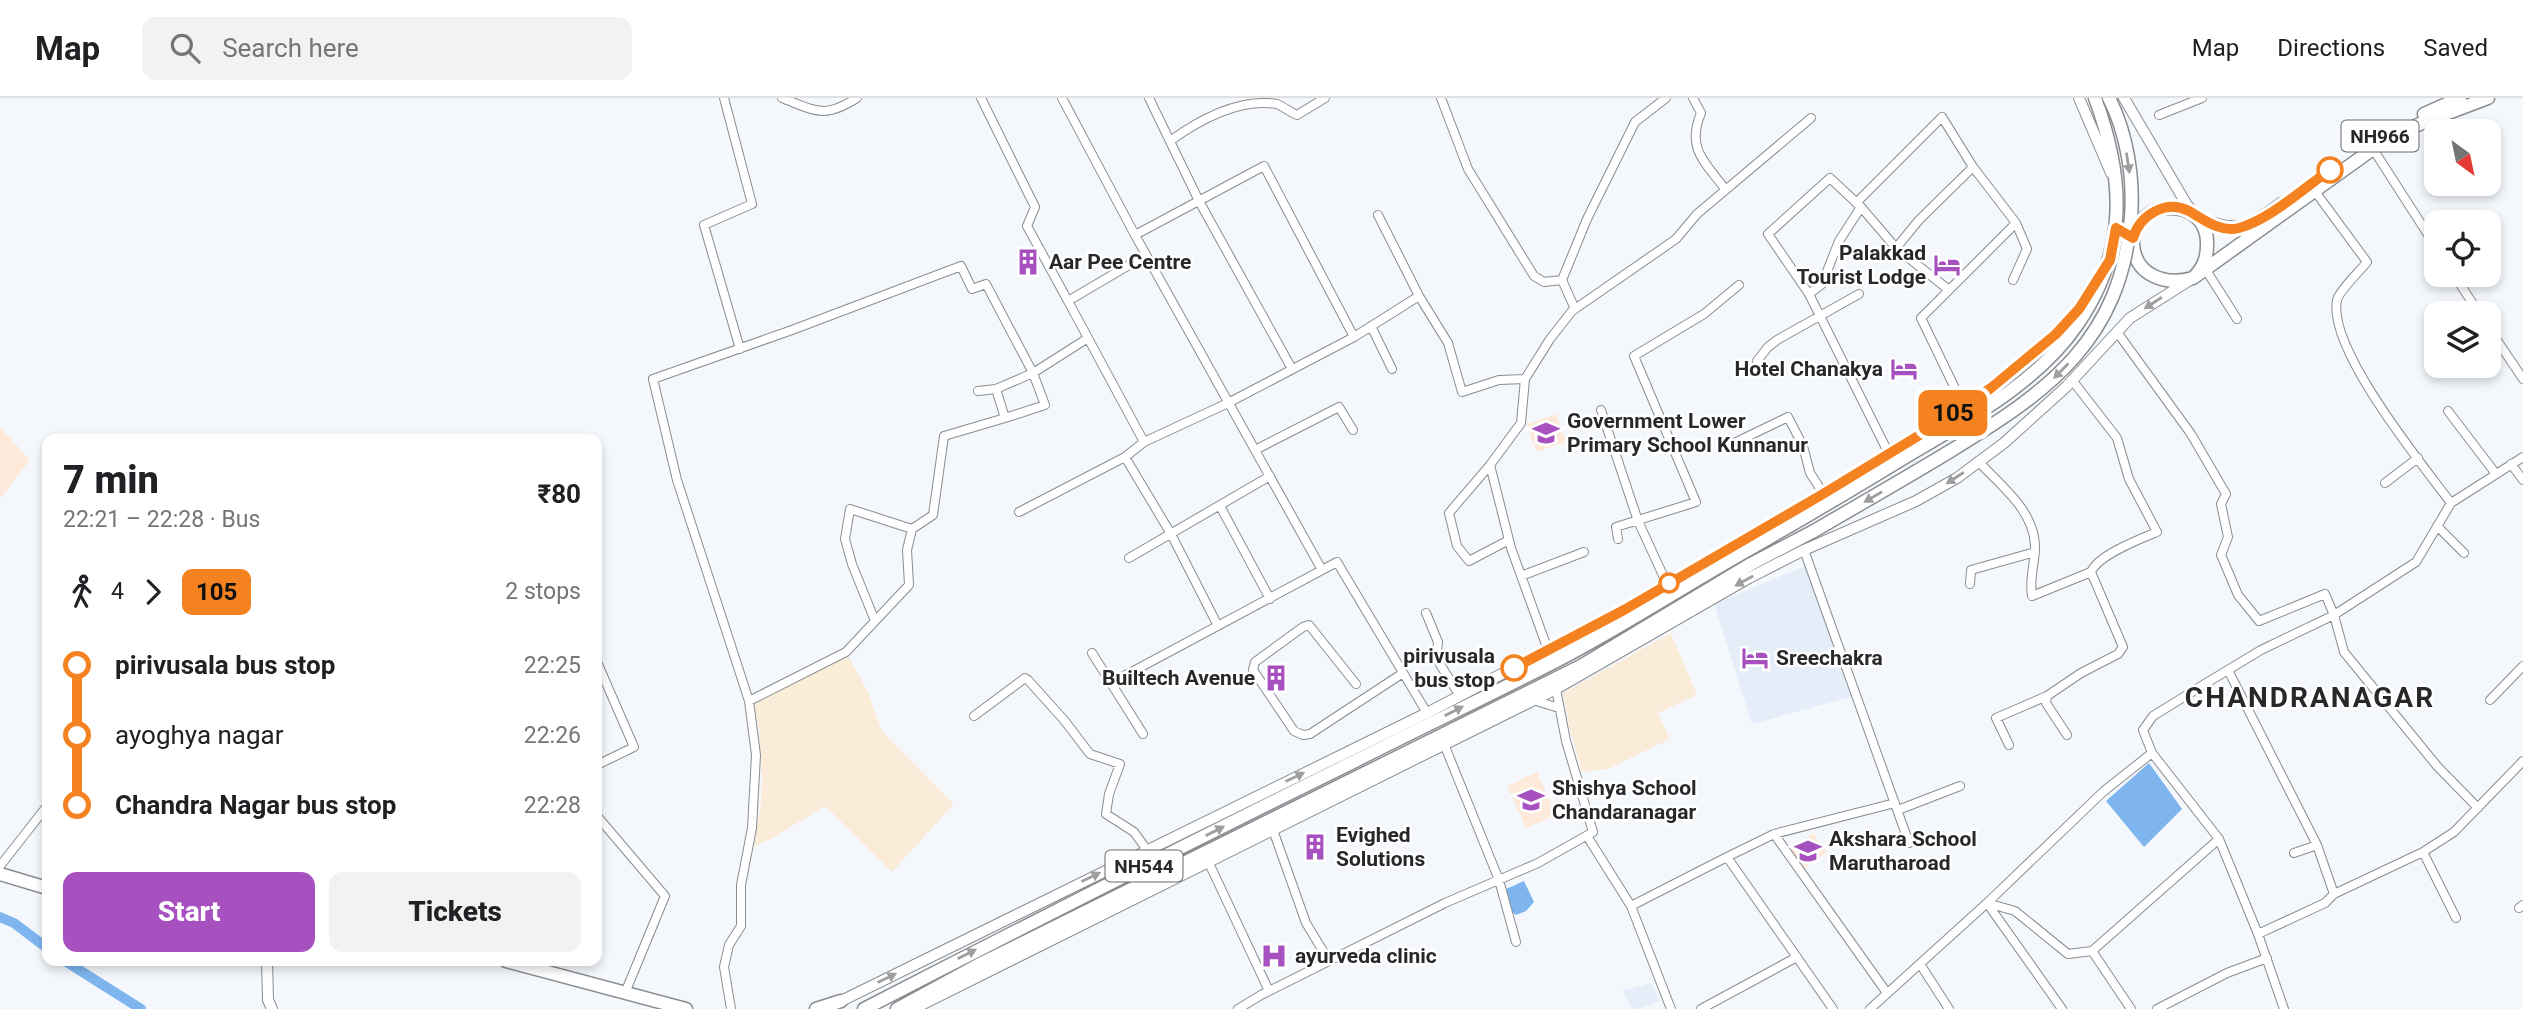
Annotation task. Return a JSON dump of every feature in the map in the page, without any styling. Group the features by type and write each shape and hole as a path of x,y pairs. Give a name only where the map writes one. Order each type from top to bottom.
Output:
{"main road":[{"name":"NH544","path":"864,1009 1024,926 1563,658 1806,518 1979,413 2046,360 2076,327 2097,291 2110,260 2116,228 2117,187 2109,135 2095,98"},
{"name":"NH544","path":"897,1009 978,965 1581,666 2015,411 2049,384 2091,337 2120,278 2129,237 2131,209 2128,160 2122,132 2109,98"},
{"name":"NH966","path":"2193,278 2382,135 2441,102 2460,98"},
{"name":"NH966","path":"2200,220 2234,230 2250,225 2396,134 2488,98"},
{"path":"2165,208 2189,211 2206,229 2207,251 2203,266 2193,278 2176,282 2160,279 2150,275 2141,266 2134,254 2133,238 2144,218 2153,212 2165,208"},
{"path":"2116,228 2133,238"},
{"path":"0,874 42,887"},
{"path":"525,966 686,1009"},
{"path":"816,1009 841,1001"}],"street":[{"path":"724,98 752,204 704,225 740,349"},
{"path":"782,98 822,113 842,108 858,98"},
{"path":"981,98 1035,206 1027,226 1144,442"},
{"path":"1062,98 1146,255 1322,570"},
{"path":"1149,98 1199,201 1292,369"},
{"path":"1170,141 1223,107 1258,100 1278,104 1297,115 1325,98"},
{"path":"1441,98 1468,169 1534,276 1544,282 1562,280"},
{"path":"1575,309 1562,280 1587,219 1635,122 1666,98"},
{"path":"1693,98 1702,113 1695,129 1697,149 1725,189"},
{"path":"2079,98 2117,187"},
{"path":"2124,98 2187,205 2200,220"},
{"path":"2159,115 2202,98"},
{"path":"1809,295 1822,284 1858,205 1942,117 1973,167 2016,223 2026,249 2013,280"},
{"path":"1509,540 1469,561 1457,547 1449,513 1521,423 1525,379 1550,339 1575,309 1675,239 1697,214 1725,189 1811,118"},
{"path":"2373,149 2424,228"},
{"path":"1135,235 1264,166 1353,337"},
{"path":"1896,248 1919,220 1973,167"},
{"path":"1889,454 1809,295 1768,234 1830,178 1896,248 1949,290"},
{"path":"2310,189 2367,262 2337,298 2337,321 2347,350 2391,422 2451,503"},
{"path":"1378,215 1419,296 1448,343 1462,392 1499,380 1525,379"},
{"path":"1964,407 1921,318 2016,223"},
{"path":"1068,301 1146,255"},
{"path":"826,1009 1460,696 1667,584 1823,494 1991,388 2056,334 2079,309 2110,260"},
{"path":"731,1009 724,967 729,945 741,926 741,885 752,816 756,755 749,701 677,480 653,379 961,266 972,289 986,284 1033,373 1045,405 944,436 933,515 912,529 907,550 909,585 846,652 749,701"},
{"path":"2206,270 2237,319"},
{"path":"913,1009 1556,689 1749,578 1804,550 1916,501 1957,478 2004,443 2072,380 2130,318 2193,278"},
{"path":"1618,539 1616,527 1696,502 1634,356 1704,314 1739,285"},
{"path":"1757,361 1768,346 1859,294"},
{"path":"1019,512 1125,457 1144,442 1228,403 1353,337 1419,296"},
{"path":"1371,326 1392,369"},
{"path":"2117,332 2191,435 2226,494 2221,504 2228,537 2221,555 2238,595 2259,621 2325,594 2344,652 2437,766 2478,808"},
{"path":"978,391 996,389 1033,373 1088,338"},
{"path":"2501,346 2523,379"},
{"path":"1978,461 2026,513 2034,535 2035,552 2029,581 2032,596 2091,572 2094,565 2157,532 2129,479 2117,438 2072,380"},
{"path":"996,389 1005,418"},
{"path":"1255,450 1339,407 1353,430"},
{"path":"1601,410 1638,521 1667,584"},
{"path":"2448,411 2496,474"},
{"path":"1730,445 1788,417 1803,446 1810,473 1823,494"},
{"path":"1125,457 1171,534 1217,626"},
{"path":"2284,1009 2258,934 2219,839 2152,753 2143,730 2153,716 2261,650 2334,615 2416,562 2451,503 2523,457"},
{"path":"2385,483 2418,458"},
{"path":"2511,464 2523,480"},
{"path":"1490,465 1509,540 1548,650"},
{"path":"1129,558 1270,476"},
{"path":"1220,506 1270,599"},
{"path":"875,621 845,539 850,509 912,529"},
{"path":"2437,526 2465,554"},
{"path":"1804,550 1909,843"},
{"path":"1521,576 1584,552"},
{"path":"1970,584 1971,570 2035,552"},
{"path":"1111,682 1337,562 1427,713"},
{"path":"2008,745 1996,718 2047,696 2081,673 2118,654 2123,647 2091,572"},
{"path":"1426,613 1438,642 1436,658 1460,696"},
{"path":"1356,684 1309,625 1255,662 1253,670 1294,731 1303,735 1310,734 1403,673"},
{"path":"1092,653 1143,734"},
{"path":"2490,700 2523,666"},
{"path":"2228,670 2317,845 2334,894"},
{"path":"602,673 634,747 602,763"},
{"path":"974,716 1014,685 1025,678 1028,680 1090,754 1120,764 1109,794 1106,814 1134,832 1147,850"},
{"path":"1238,1009 1269,990 1445,903 1538,863 1593,832 1566,741 1556,689"},
{"path":"2047,696 2046,704 2067,735"},
{"path":"1533,700 1559,708"},
{"path":"1444,744 1499,880 1516,942"},
{"path":"1870,1009 1987,903 2104,791 2152,753"},
{"path":"2258,934 2423,852 2454,832 2523,761"},
{"path":"1631,906 1774,834 1896,806 1960,786"},
{"path":"0,866 42,812"},
{"path":"602,822 665,896 625,993"},
{"path":"1273,830 1306,923 1329,961"},
{"path":"1774,834 1887,993"},
{"path":"1587,836 1631,906 1671,1009"},
{"path":"1987,903 2015,911 2068,954 2092,951 2219,839"},
{"path":"2294,853 2317,845"},
{"path":"2423,852 2456,918"},
{"path":"1727,857 1833,1009"},
{"path":"1208,861 1269,990"},
{"path":"1987,903 2062,1009"},
{"path":"2092,951 2132,1009"},
{"path":"1701,1009 1797,957"},
{"path":"2157,1009 2227,973 2266,958"},
{"path":"1920,964 1949,1009"},
{"path":"267,966 268,1000 272,1009"}],"shaded area":[{"name":"Government Lower Primary School Kunnanur","path":"1556,414 1566,442 1536,452 1527,424"},
{"path":"0,427 30,460 0,499"},
{"path":"1805,566 1854,696 1752,724 1714,604"},
{"path":"1671,633 1697,695 1658,713 1670,739 1608,769 1582,772 1569,727 1563,693"},
{"path":"848,656 868,692 882,731 954,804 892,872 825,806 753,847 761,803 762,778 759,727 753,702 814,670"},
{"name":"Shishya School Chandaranagar","path":"1537,772 1556,815 1526,828 1507,786"},
{"name":"Akshara School Marutharoad","path":"1813,833 1827,852 1802,870 1789,851"},
{"path":"1651,983 1660,1001 1632,1009 1622,991"}],"water":[{"path":"2149,763 2182,809 2144,847 2106,801"},
{"path":"1524,881 1534,902 1526,911 1516,915 1511,911 1504,890"}],"waterway":[{"path":"0,917 14,923 42,944"},
{"path":"73,966 141,1009"}],"bus line":[{"name":"105","path":"1514,668 1624,610 1823,494 1991,388 2056,334 2079,309 2110,260 2116,228 2133,238 2144,218 2165,208 2177,208 2189,211 2200,220 2234,230 2250,225 2330,170"}],"place":[{"name":"Aar Pee Centre","path":"1028,262"},
{"name":"Palakkad Tourist Lodge","path":"1947,265"},
{"name":"Hotel Chanakya","path":"1904,369"},
{"name":"Government Lower Primary School Kunnanur","path":"1546,433"},
{"name":"Sreechakra","path":"1755,658"},
{"name":"pirivusala bus stop","path":"1514,668"},
{"name":"Builtech Avenue","path":"1276,678"},
{"name":"Shishya School Chandaranagar","path":"1531,800"},
{"name":"Evighed Solutions","path":"1315,847"},
{"name":"Akshara School Marutharoad","path":"1808,851"},
{"name":"ayurveda clinic","path":"1274,956"}],"district":[{"name":"CHANDRANAGAR","path":"2310,697"}]}
